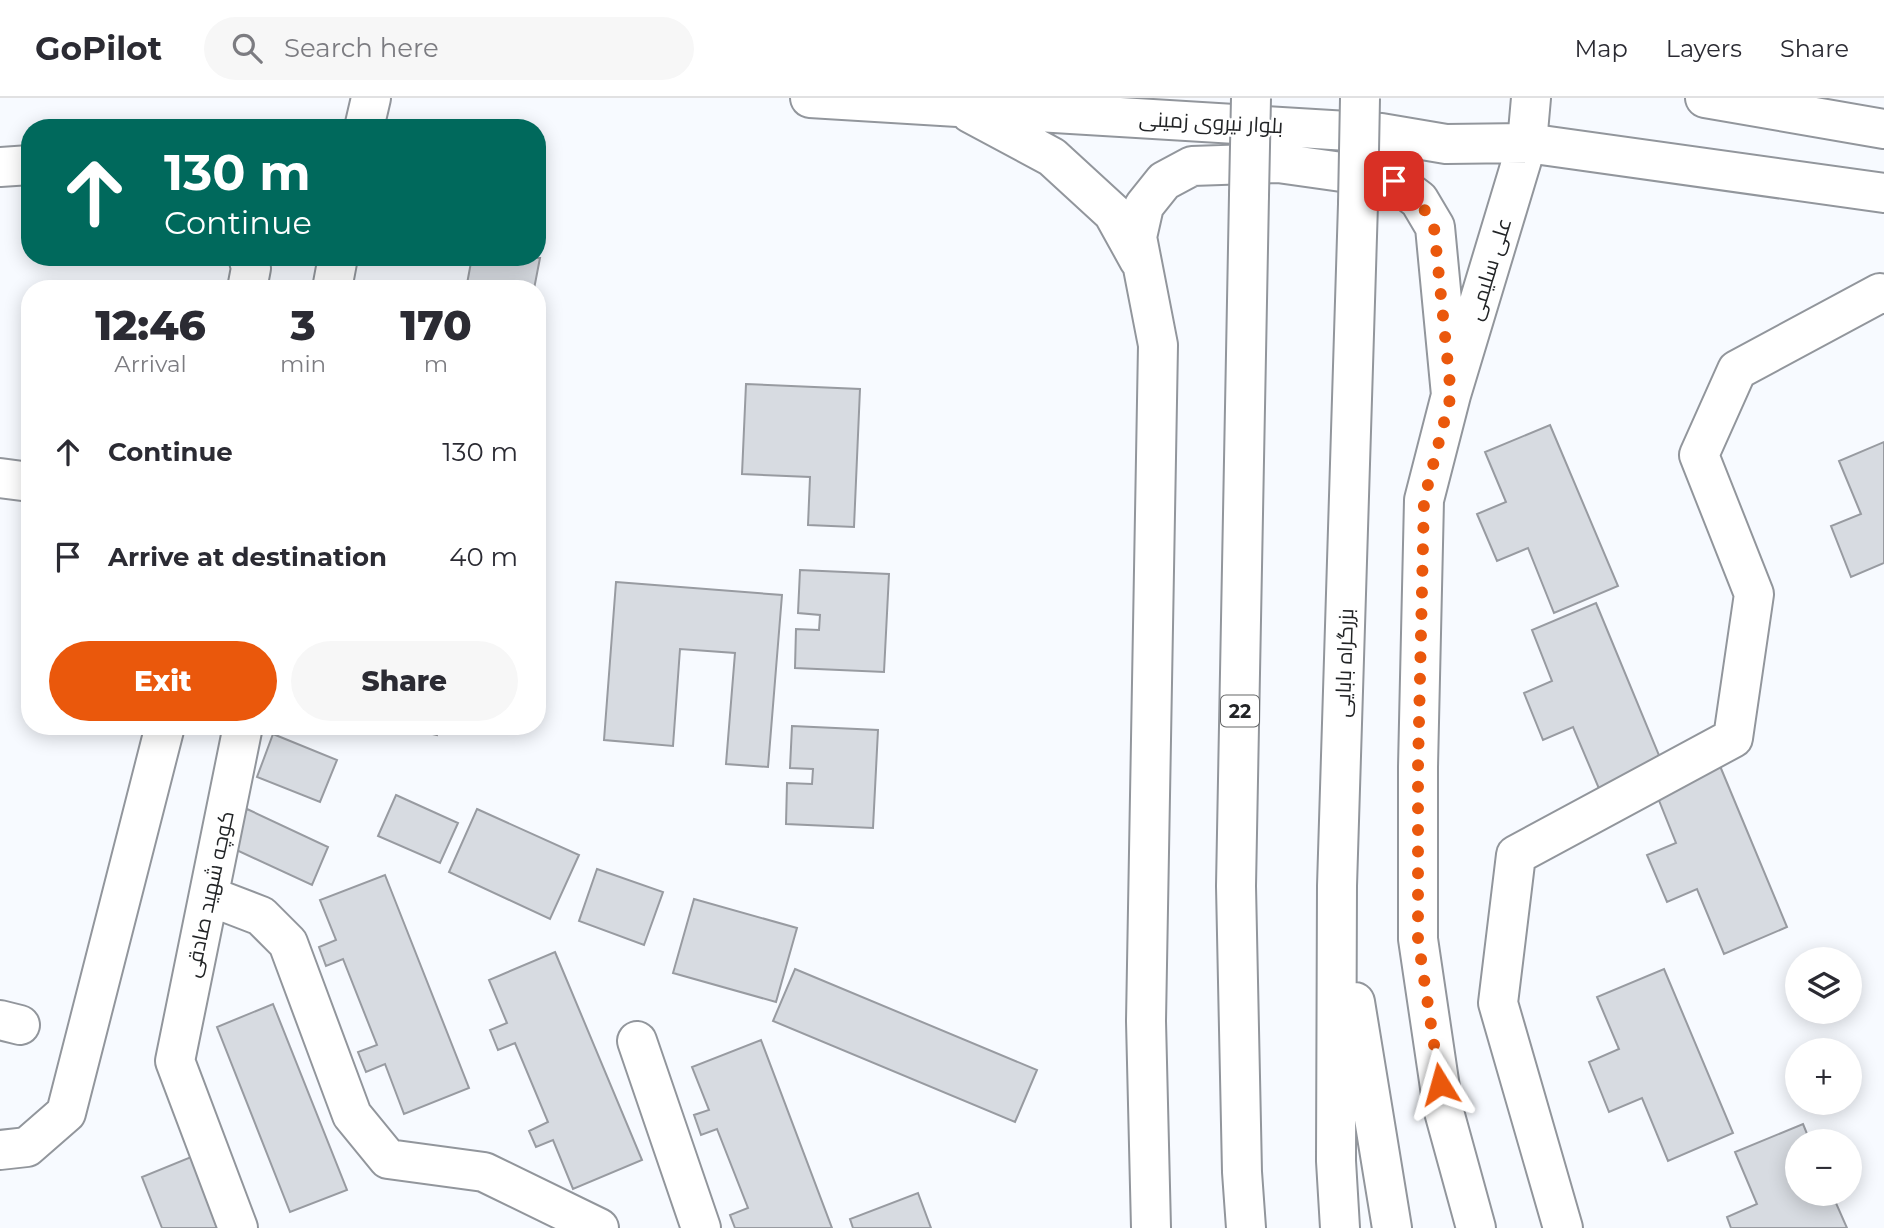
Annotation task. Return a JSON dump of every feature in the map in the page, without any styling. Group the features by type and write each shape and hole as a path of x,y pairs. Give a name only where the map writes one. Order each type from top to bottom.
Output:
{"main road":[{"path":"366,119 370,98"},
{"name":"بلوار نیروی زمینی","path":"810,98 1381,132 1446,144 1527,143 1884,192"},
{"name":"22","path":"1246,1228 1242,1172 1236,887 1251,98"},
{"name":"بزرگراه بابایی","path":"1340,1228 1336,1161 1337,886 1360,98"},
{"name":"علی سلیمی","path":"1476,1228 1443,1108 1418,939 1418,754 1424,500 1451,395 1527,143 1531,98"},
{"path":"1705,98 1884,129"},
{"path":"958,107 1052,157 1113,212 1143,268"},
{"path":"1151,1228 1146,1021 1158,345 1137,237 1144,206 1164,181 1192,166 1278,163 1394,181 1419,200 1434,227 1451,395"},
{"path":"0,167 21,166"},
{"path":"1563,1228 1498,1003 1516,855 1733,738 1755,594 1699,455 1737,370 1880,293 1884,294"},
{"path":"0,478 21,481"},
{"path":"0,1150 27,1147 66,1113 164,735"},
{"name":"کوچه شهید صادقی","path":"238,1228 175,1061 241,735"},
{"path":"1337,886 1392,1228"},
{"path":"209,896 261,916 288,943 352,1115 388,1159 484,1172 599,1228"},
{"path":"637,1041 701,1228"}],"building":[{"path":"470,266 538,266 536,280 468,280"},
{"path":"746,384 860,389 854,527 808,525 810,477 742,474"},
{"path":"1550,425 1618,586 1554,613 1528,548 1497,561 1477,514 1506,502 1485,452"},
{"path":"1884,442 1884,563 1851,577 1831,526 1861,514 1839,461"},
{"path":"800,570 889,574 884,672 795,668 796,629 819,630 820,615 798,613"},
{"path":"616,582 782,595 768,767 726,764 735,653 680,649 673,746 604,740"},
{"path":"1596,603 1663,765 1600,791 1573,727 1543,740 1524,693 1552,681 1532,630"},
{"path":"792,726 878,730 873,828 786,824 787,783 812,784 813,769 790,768"},
{"path":"273,735 337,760 320,802 257,777"},
{"path":"1720,766 1787,927 1724,954 1697,889 1667,902 1647,855 1676,843 1656,793"},
{"path":"396,795 458,823 440,863 378,836"},
{"path":"247,809 328,847 312,885 230,847"},
{"path":"477,809 579,855 550,919 449,872"},
{"path":"597,869 663,892 644,945 579,921"},
{"path":"385,875 469,1088 404,1114 385,1064 366,1072 358,1052 377,1045 343,959 326,966 319,947 336,940 320,900"},
{"path":"694,899 797,928 776,1002 673,973"},
{"path":"555,952 642,1160 573,1189 553,1140 536,1147 529,1131 548,1122 515,1043 498,1050 490,1030 507,1023 489,980"},
{"path":"795,969 1037,1070 1015,1122 773,1021"},
{"path":"1664,969 1733,1133 1668,1161 1642,1098 1609,1112 1589,1062 1619,1049 1597,997"},
{"path":"273,1004 347,1190 290,1212 217,1027"},
{"path":"761,1040 832,1228 735,1228 730,1215 748,1208 717,1129 701,1135 694,1115 709,1110 692,1067"},
{"path":"1803,1124 1805,1129 1791,1129"},
{"path":"1785,1131 1785,1206 1837,1206 1847,1228 1731,1228 1727,1217 1757,1204 1735,1152"},
{"path":"196,1155 225,1228 162,1228 142,1177"},
{"path":"918,1193 931,1228 853,1228 850,1219"}],"route":[{"path":"1394,181 1419,200 1434,227 1451,395 1424,500 1418,767 1418,939 1440,1084"}]}
